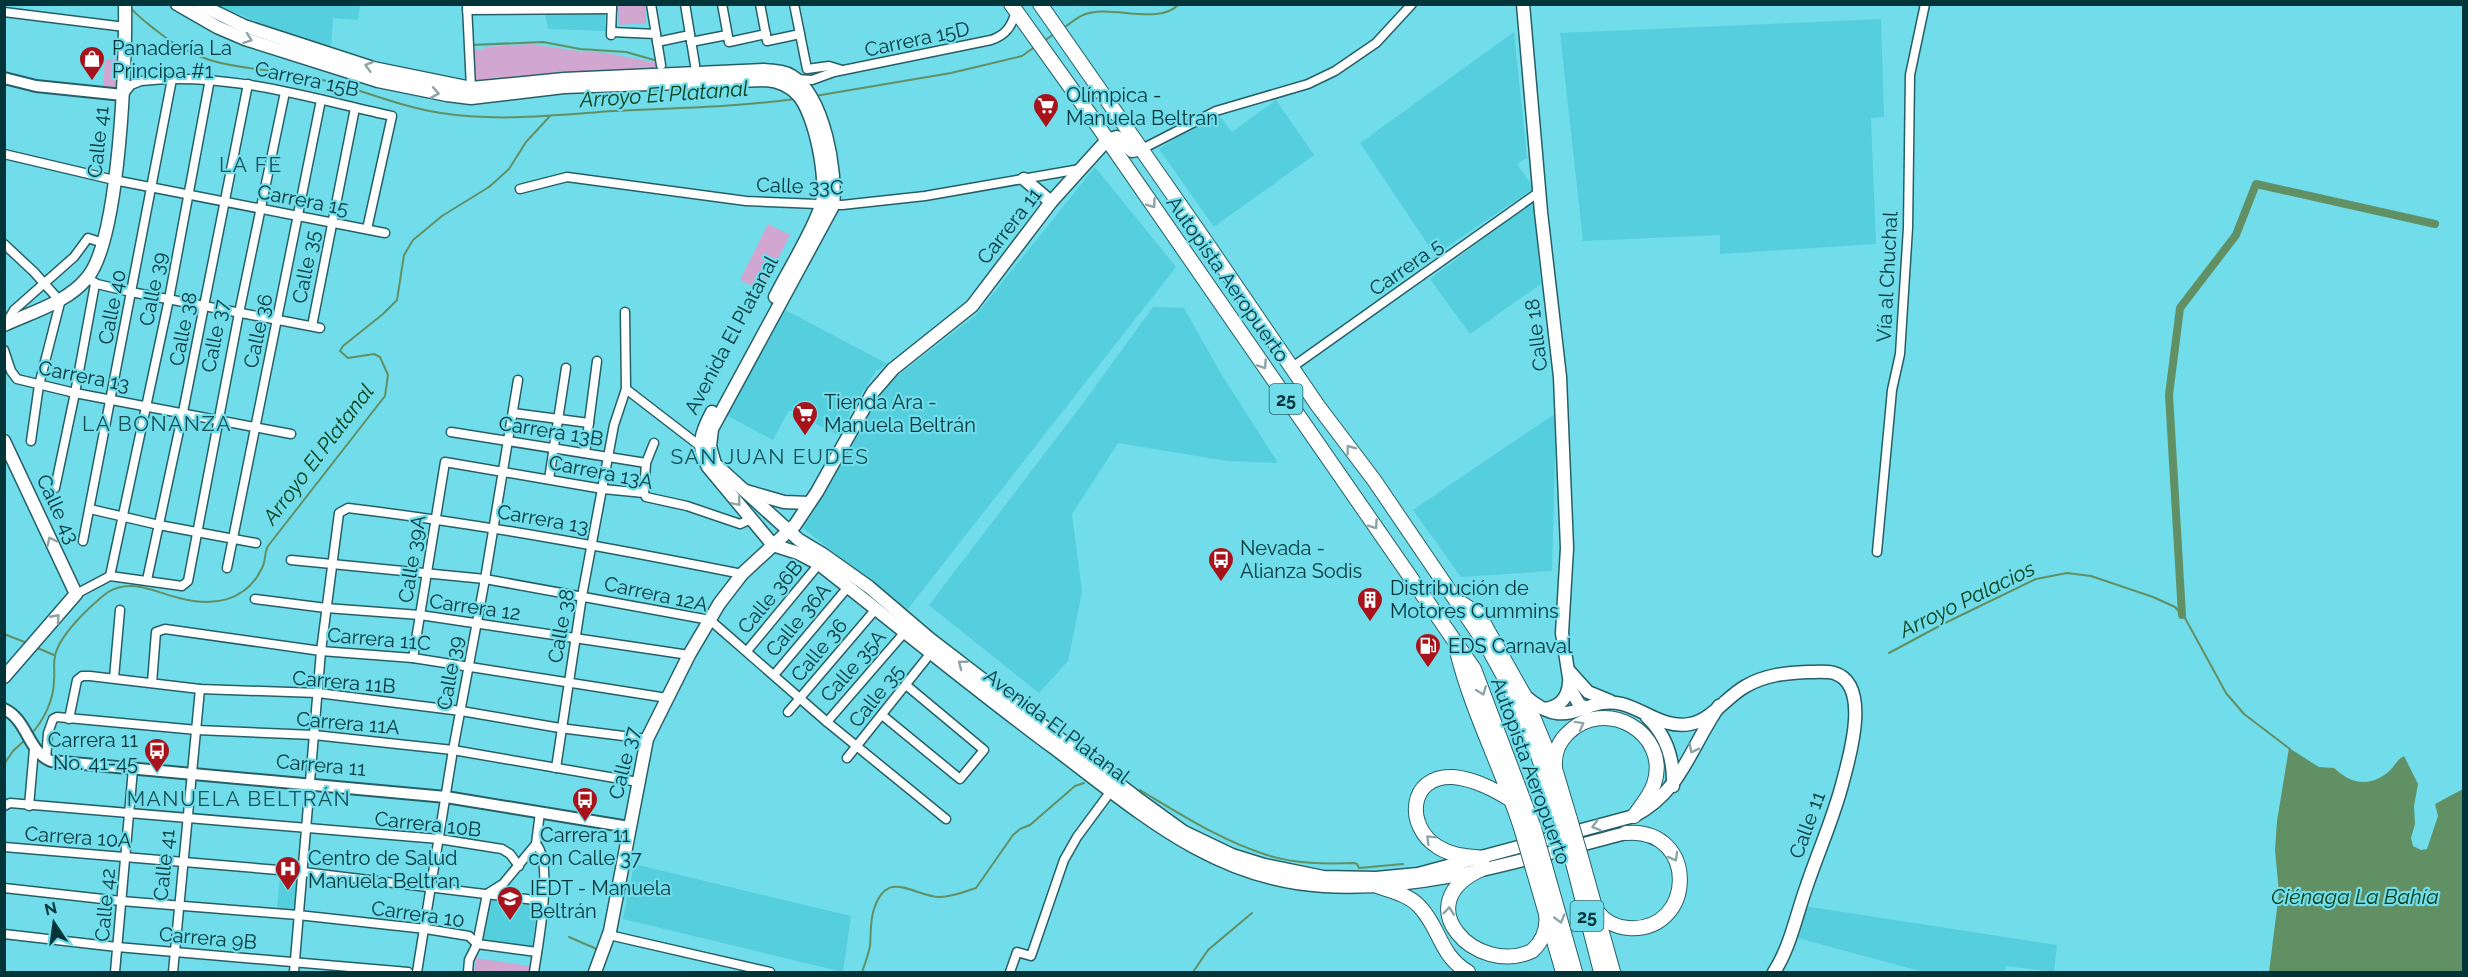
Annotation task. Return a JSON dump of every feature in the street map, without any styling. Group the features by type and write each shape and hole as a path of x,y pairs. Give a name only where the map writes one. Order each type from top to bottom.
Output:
{"highway":[{"name":"Autopista Aeropuerto","path":"1014,8 1474,669 1575,972"},
{"name":"Autopista Aeropuerto","path":"1044,10 1291,368 1374,480 1487,646 1515,699 1566,820 1601,972"},
{"path":"1456,599 1479,615 1524,695 1556,772"},
{"path":"1455,640 1463,673 1513,801 1528,830"},
{"path":"1566,820 1556,772 1554,758 1556,751 1564,737 1575,727 1588,720 1604,717 1619,719 1633,725 1649,742 1655,756 1656,771 1650,793 1634,816"},
{"path":"1513,801 1483,785 1453,777 1434,780 1419,793 1415,812 1425,835 1437,847 1482,864 1457,887 1448,908 1448,923 1453,938 1467,955 1480,963 1510,964 1524,958 1535,948 1543,935 1547,920 1539,867"},
{"path":"1597,911 1612,923 1625,927 1639,927 1653,924 1664,916 1677,900 1681,873 1677,860 1669,849 1659,840 1646,834 1626,832"},
{"path":"1576,858 1597,911 1612,972"},
{"path":"1377,886 1419,905 1447,954 1456,965 1468,972"},
{"path":"1546,913 1563,972"}],"main road":[{"path":"177,4 217,27 245,39 378,81 447,95 471,98 564,87 766,80 794,82"},
{"path":"199,4 244,26 363,64 417,78 471,88 564,78 764,70 786,73 794,82"},
{"name":"Calle 18","path":"1523,4 1539,192 1560,377 1567,548 1562,633 1565,661 1574,698 1586,709"},
{"name":"Calle 41","path":"91,281 103,243 114,180 123,95 125,15"},
{"name":"Avenida El Platanal","path":"794,82 798,95 813,110 834,177 827,205 710,437 715,464 799,540 869,587 1044,732 1111,791 1171,836 1230,864 1278,879 1307,885 1377,886 1418,883 1634,816 1651,806 1672,786 1703,728 1719,706"},
{"path":"1107,140 1117,137 1132,151 1142,149"},
{"name":"Carrera 11","path":"789,531 809,503 881,381 972,306 1051,202 1107,140"},
{"path":"1024,178 1051,202"},
{"name":"Avenida El Platanal","path":"827,205 701,432 700,446 708,467 773,545 807,557 819,564 930,654 1044,732 1069,746 1174,826 1248,861 1323,877 1376,878 1482,864 1626,832"},
{"path":"4,325 60,299 91,281"},
{"name":"Calle 43","path":"4,441 8,459 76,594"},
{"path":"741,489 784,502 809,503"},
{"name":"Calle 37","path":"595,972 609,934 646,739 689,655 710,620 742,574 789,531"},
{"path":"756,561 783,556 807,557"},
{"path":"4,677 76,594"},
{"name":"Calle 18","path":"1565,661 1570,673 1588,692 1611,702"},
{"name":"Avenida El Platanal","path":"1611,702 1669,723 1690,724 1702,720 1743,687 1775,675 1835,673 1851,686"},
{"path":"1543,709 1554,708 1563,702 1568,693 1569,682"},
{"name":"Calle 11","path":"1773,972 1788,944 1839,796 1850,756 1856,701 1851,686"},
{"path":"1524,695 1543,709 1565,713 1611,702"},
{"path":"1642,712 1657,729 1666,745 1673,769 1672,786"}],"street":[{"path":"651,4 661,64"},
{"path":"685,4 695,65"},
{"path":"722,4 728,38"},
{"path":"760,4 766,38"},
{"path":"471,88 467,7 612,7 611,33 691,39 766,38 800,34 794,4"},
{"path":"1142,149 1216,111 1308,84 1335,71 1376,43 1412,4"},
{"name":"Vía al Chuchal","path":"1878,552 1892,390 1900,354 1908,228 1910,75 1925,4"},
{"name":"Carrera 15D","path":"794,82 812,80 845,70 1001,37 1010,28 1014,8"},
{"path":"4,12 125,15"},
{"name":"Carrera 15D","path":"800,34 807,69 829,66 845,70"},
{"path":"4,78 36,86 123,95"},
{"name":"Calle 40","path":"83,541 172,79"},
{"name":"Carrera 15B","path":"123,95 131,85 141,81 210,79 248,84 392,116 367,229"},
{"name":"Calle 39","path":"110,576 169,299 210,79"},
{"name":"Calle 38","path":"147,580 248,84"},
{"name":"Calle 37","path":"147,580 182,586 188,581 239,313 285,92"},
{"name":"Calle 36","path":"227,568 321,100"},
{"name":"Calle 35","path":"278,320 316,327 331,223 356,108"},
{"name":"Carrera 15","path":"4,154 114,180 385,233"},
{"name":"Calle 33C","path":"520,189 567,177 746,201 827,205 926,196 1080,169"},
{"name":"Carrera 5","path":"1291,368 1539,192"},
{"path":"4,325 14,310 74,257 88,238 103,243"},
{"path":"5,245 60,299 39,385 31,441"},
{"path":"91,281 131,292 278,320"},
{"name":"Calle 41","path":"55,488 75,393 91,281"},
{"name":"Calle 38","path":"556,768 560,728 582,596 594,544 614,425 626,389 625,312"},
{"name":"Carrera 13","path":"4,350 17,379 75,393 111,398 291,434"},
{"path":"585,453 597,361"},
{"path":"549,479 566,368"},
{"name":"Calle 39","path":"417,972 426,929 453,750 485,579 518,380"},
{"path":"626,389 700,446"},
{"path":"513,413 589,423"},
{"name":"Carrera 13B","path":"451,432 646,463"},
{"path":"644,493 646,463 654,443"},
{"name":"Carrera 13A","path":"443,465 448,461 603,489 644,493 646,497 687,506 734,522 746,523 751,519"},
{"name":"Calle 39A","path":"413,658 443,465"},
{"name":"Carrera 13","path":"332,564 339,513 348,508 492,527 594,544 742,574"},
{"path":"90,509 124,515 159,525 256,543"},
{"name":"Carrera 12A","path":"291,560 485,579 710,620 827,722 946,819"},
{"path":"294,972 312,784 321,651 332,564"},
{"name":"Calle 36B","path":"747,651 819,564"},
{"path":"76,594 110,576 147,580"},
{"name":"Calle 36A","path":"774,675 848,587"},
{"name":"Carrera 12","path":"255,599 326,608 420,615 689,655"},
{"path":"114,678 120,609"},
{"name":"Calle 36","path":"788,711 875,610"},
{"name":"Carrera 11C","path":"152,683 156,632 159,629 321,651 413,658 667,698"},
{"name":"Calle 35A","path":"827,722 904,633"},
{"name":"Calle 35","path":"846,758 930,654"},
{"name":"Carrera 11B","path":"69,719 77,680 82,676 90,676 200,689 318,693 460,711 560,728 646,739"},
{"path":"882,715 960,779 984,750 906,686"},
{"name":"Calle 41","path":"173,972 200,689"},
{"path":"4,709 15,716 33,746 46,759"},
{"name":"Carrera 11A","path":"46,759 48,733 53,719 69,719 197,730 314,735 453,750 638,782"},
{"path":"29,806 33,746"},
{"name":"Carrera 11","path":"46,759 446,797 629,826"},
{"name":"Calle 42","path":"115,972 134,769"},
{"path":"1010,972 1017,952 1031,956 1064,860 1077,837 1111,791"},
{"name":"Carrera 10B","path":"4,806 10,803 439,839 502,849 510,854 519,866"},
{"path":"468,972 469,960 477,944 487,894 498,889 536,844 540,812"},
{"path":"534,972 543,901 543,855 536,844"},
{"name":"Carrera 10A","path":"4,847 303,872 543,901"},
{"name":"Carrera 10","path":"4,888 426,929 469,936 477,944 537,952"},
{"name":"Carrera 9B","path":"4,934 117,947 408,972"},
{"path":"609,934 770,972"}],"shaded area":[{"path":"360,4 358,20 333,18 331,47 267,26 217,5"},
{"path":"618,5 645,5 646,23 619,25"},
{"path":"545,13 605,13 605,31 548,29"},
{"path":"1881,19 1884,117 1871,118 1876,244 1720,254 1720,235 1583,241 1560,33"},
{"path":"1514,32 1527,158 1517,164 1534,188 1435,255 1360,143"},
{"path":"532,44 606,53 658,63 658,68 475,80 473,50 484,50 484,47"},
{"path":"105,59 118,60 116,89 103,88"},
{"path":"1276,100 1314,155 1214,227 1159,149 1219,115 1232,132"},
{"path":"1095,167 1176,267 907,610 803,528 855,440 867,414 886,385 976,315"},
{"path":"1533,201 1541,284 1470,334 1430,279"},
{"path":"768,224 790,235 762,291 740,280"},
{"path":"1153,307 1184,308 1220,372 1278,463 1227,461 1118,443 1072,514 1082,592 1068,661 1039,693 929,605 1084,402"},
{"path":"783,309 888,364 876,371 855,404 851,405 849,416 838,435 789,410 773,440 724,414"},
{"path":"1556,413 1552,571 1461,577 1413,510"},
{"path":"634,864 851,916 843,972 623,919"},
{"name":"Centro de Salud Manuela Beltran","path":"280,874 299,875 296,911 277,910"},
{"name":"IEDT - Manuela Beltrán","path":"489,897 538,903 532,948 482,940"},
{"path":"1804,906 2057,945 2054,972 2006,966 2005,972 1923,972 1794,937"},
{"path":"476,958 530,966 529,972 474,972"}],"water":[{"name":"Ciénaga La Bahía","path":"2289,748 2319,767 2334,768 2346,777 2359,782 2380,778 2404,756 2418,784 2414,806 2415,824 2411,838 2413,846 2421,850 2427,849 2438,816 2435,804 2463,789 2463,972 2269,972 2279,893 2275,850 2277,821"}],"waterway":[{"path":"1063,28 1080,16 1094,12 1159,14 1170,11 1179,4"},
{"path":"130,7 157,31 193,54 228,65 323,80 407,106 441,113 484,117 527,117 727,106 795,99"},
{"path":"1044,41 1054,34"},
{"path":"471,45 543,42 580,49 626,52 658,61"},
{"name":"Arroyo El Platanal","path":"815,96 951,73 1022,56 1036,46"},
{"name":"Arroyo El Platanal","path":"30,735 40,723 50,702 54,687 54,659 58,648 77,621 108,592 117,588 135,586 192,601 216,601 238,595 255,579 263,565 268,546 385,396 388,375 380,357 374,354 348,358 340,351 343,346 397,300 404,255 413,240 442,216 489,187 509,169 526,142 550,116"},
{"path":"2182,615 2169,395 2180,308 2236,235 2256,184 2435,224"},
{"name":"Arroyo Palacios","path":"1889,653 2036,579 2067,573 2091,576 2175,607 2185,618 2226,693 2244,714 2290,749"},
{"path":"4,634 27,643"},
{"path":"35,647 54,655"},
{"name":"Arroyo El Platanal","path":"4,764 13,751 26,739"},
{"path":"862,972 870,946 874,909 880,896 887,889 902,887 940,897 976,888 1013,835 1030,825 1075,786 1084,783"},
{"path":"1140,790 1218,835 1267,855 1299,862 1354,863 1359,868 1403,864"},
{"name":"Arroyo Palacios","path":"1193,972 1208,950 1252,913"},
{"path":"569,937 599,950"}],"place":[{"name":"Panadería La Principa #1","path":"92,82"},
{"name":"Olímpica - Manuela Beltran","path":"1046,129"},
{"name":"Tienda Ara - Manuela Beltrán","path":"805,437"},
{"name":"Nevada - Alianza Sodis","path":"1221,583"},
{"name":"Distribución de Motores Cummins","path":"1370,623"},
{"name":"EDS Carnaval","path":"1428,669"},
{"name":"Carrera 11 No. 41-45","path":"157,774"},
{"name":"Carrera 11 con Calle 37","path":"585,823"},
{"name":"Centro de Salud Manuela Beltran","path":"288,892"},
{"name":"IEDT - Manuela Beltrán","path":"510,922"}],"district":[{"name":"LA FE","path":"251,164"},
{"name":"LA BONANZA","path":"157,423"},
{"name":"SAN JUAN EUDES","path":"770,456"},
{"name":"MANUELA BELTRÁN","path":"239,798"}]}
